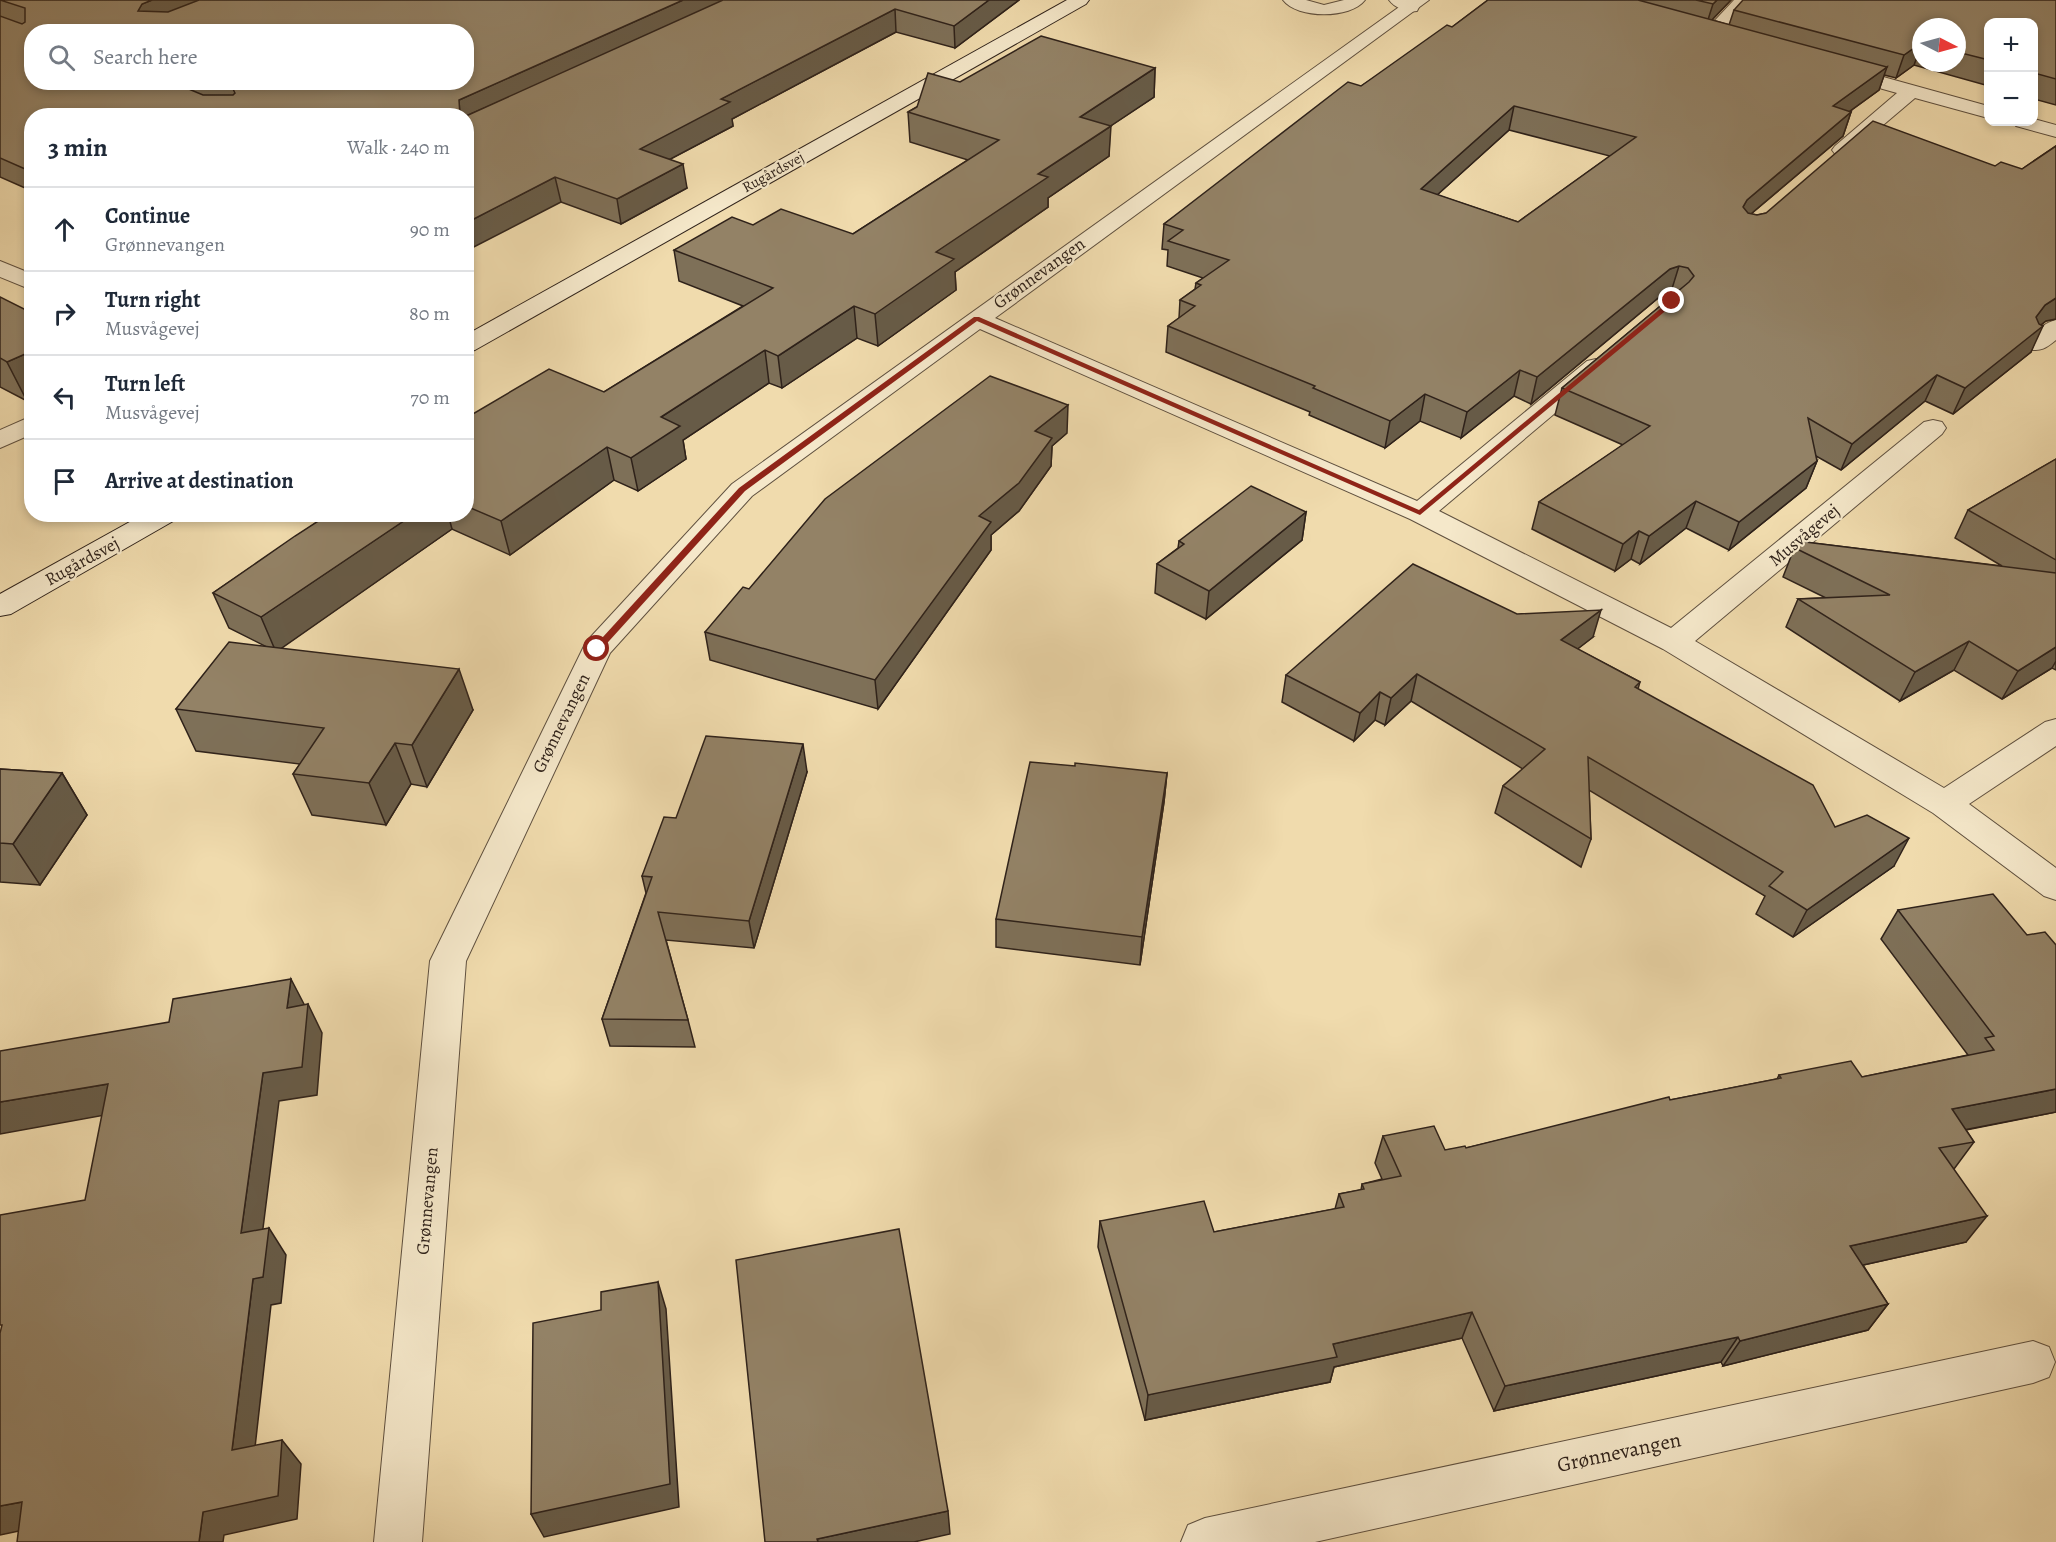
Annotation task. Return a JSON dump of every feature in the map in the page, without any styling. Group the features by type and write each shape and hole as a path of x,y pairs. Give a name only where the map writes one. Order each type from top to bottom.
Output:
{"street":[{"name":"Rugårdsvej","path":"474,341 1080,0"},
{"path":"1711,35 1744,0"},
{"name":"Grønnevangen","path":"398,1542 448,961 597,649 742,490 1409,2"},
{"path":"1690,29 1733,41"},
{"path":"1822,66 1984,111"},
{"path":"1829,161 1911,91"},
{"path":"2038,126 2056,131"},
{"path":"0,268 24,279"},
{"path":"976,319 1420,513 1674,642 1945,804 2056,887"},
{"path":"2037,344 2056,327"},
{"path":"1420,513 1618,347"},
{"path":"0,440 24,428"},
{"name":"Musvågevej","path":"1674,642 1933,428"},
{"name":"Rugårdsvej","path":"0,607 151,522"},
{"path":"1945,804 2056,730"},
{"name":"Grønnevangen","path":"1205,1542 2033,1362"}],"lane":[{"path":"1291,0 1325,11 1341,9 1356,0"}],"building":[{"path":"0,0 152,0 142,4 138,11 168,12 199,0 683,0 459,100 460,108 24,108 24,168 0,158 0,16 22,24 25,22 25,8"},
{"path":"723,0 989,0 954,26 895,9 721,99 730,102 640,149 683,164 617,199 555,177 474,219 474,112"},
{"path":"1488,0 1638,0 1887,67 1833,106 1851,112 1747,200 1743,207 1748,213 1757,215 1766,213 1873,121 1995,166 2001,162 2022,169 2056,146 2056,298 2045,305 2036,317 2039,324 2043,326 1965,388 1937,375 1852,444 1808,418 1817,461 1739,522 1696,501 1649,536 1639,531 1623,544 1539,502 1650,426 1562,388 1689,282 1694,276 1688,268 1679,266 1670,269 1537,377 1520,370 1467,412 1425,394 1390,421 1313,388 1315,386 1168,326 1195,306 1180,300 1201,285 1196,283 1229,260 1168,241 1183,230 1164,224 1348,82 1361,86 1447,25 1452,27","holes":["1514,106 1636,137 1518,222 1421,189"]},
{"path":"1696,0 1717,0 1713,4"},
{"path":"1743,0 2056,0 2056,79 2038,74 2038,18 1984,18 1984,59 1966,54 1966,18 1912,18 1912,49 1904,55 1734,10"},
{"path":"1041,36 1155,68 1080,117 1111,126 1038,174 1048,177 936,252 954,259 875,314 854,306 778,356 765,350 661,417 680,426 631,458 607,447 501,521 474,509 474,413 549,369 604,392 773,288 674,250 732,217 753,225 781,209 853,234 999,140 908,112 917,107 928,73 960,82"},
{"path":"0,297 24,309 24,355 7,362 0,358"},
{"path":"990,376 1068,405 1035,431 1052,438 1019,483 979,516 991,522 875,680 705,632 743,587 749,589 825,499"},
{"path":"2056,459 2056,560 1968,510"},
{"path":"1251,486 1306,512 1209,591 1157,564 1184,544 1179,541"},
{"path":"317,522 402,522 261,617 213,593"},
{"path":"1797,541 2056,573 2056,647 2018,671 1969,641 1915,672 1798,599 1890,595 1795,548"},
{"path":"1413,564 1517,614 1601,610 1561,640 1640,682 1635,687 1813,785 1835,827 1867,815 1909,838 1807,910 1769,886 1783,872 1588,757 1591,839 1503,786 1545,749 1417,674 1391,698 1380,692 1360,713 1286,675"},
{"path":"229,642 459,669 412,745 395,743 369,783 293,774 324,728 176,709"},
{"path":"706,736 803,744 749,921 658,912 688,1020 602,1019 652,877 642,876 664,817 676,818"},
{"path":"1030,762 1075,766 1075,763 1167,773 1142,937 996,919"},
{"path":"0,769 62,773 13,844 0,843"},
{"path":"1993,894 2027,935 2045,932 2056,945 2056,1089 1952,1109 1974,1142 1939,1148 1987,1216 1850,1246 1888,1304 1740,1341 1738,1337 1505,1386 1472,1312 1333,1344 1337,1357 1148,1395 1100,1221 1204,1201 1214,1232 1344,1207 1339,1194 1364,1189 1362,1184 1401,1176 1383,1136 1434,1126 1445,1150 1465,1146 1466,1148 1669,1097 1670,1100 1781,1078 1779,1075 1851,1061 1862,1077 1994,1050 1985,1038 1994,1036 1898,910"},
{"path":"291,979 287,1008 308,1004 302,1067 263,1073 241,1233 269,1228 263,1277 253,1279 232,1450 282,1440 278,1496 203,1512 199,1542 17,1542 22,1502 0,1506 0,1333 2,1325 0,1325 0,1215 85,1200 108,1084 0,1102 0,1051 169,1022 173,999"},
{"path":"899,1229 948,1511 817,1539 818,1542 765,1542 736,1260"},
{"path":"658,1282 670,1484 531,1514 533,1323 601,1310 601,1292"}],"route":[{"path":"597,649 742,490 976,319 1420,513 1672,301"}]}
